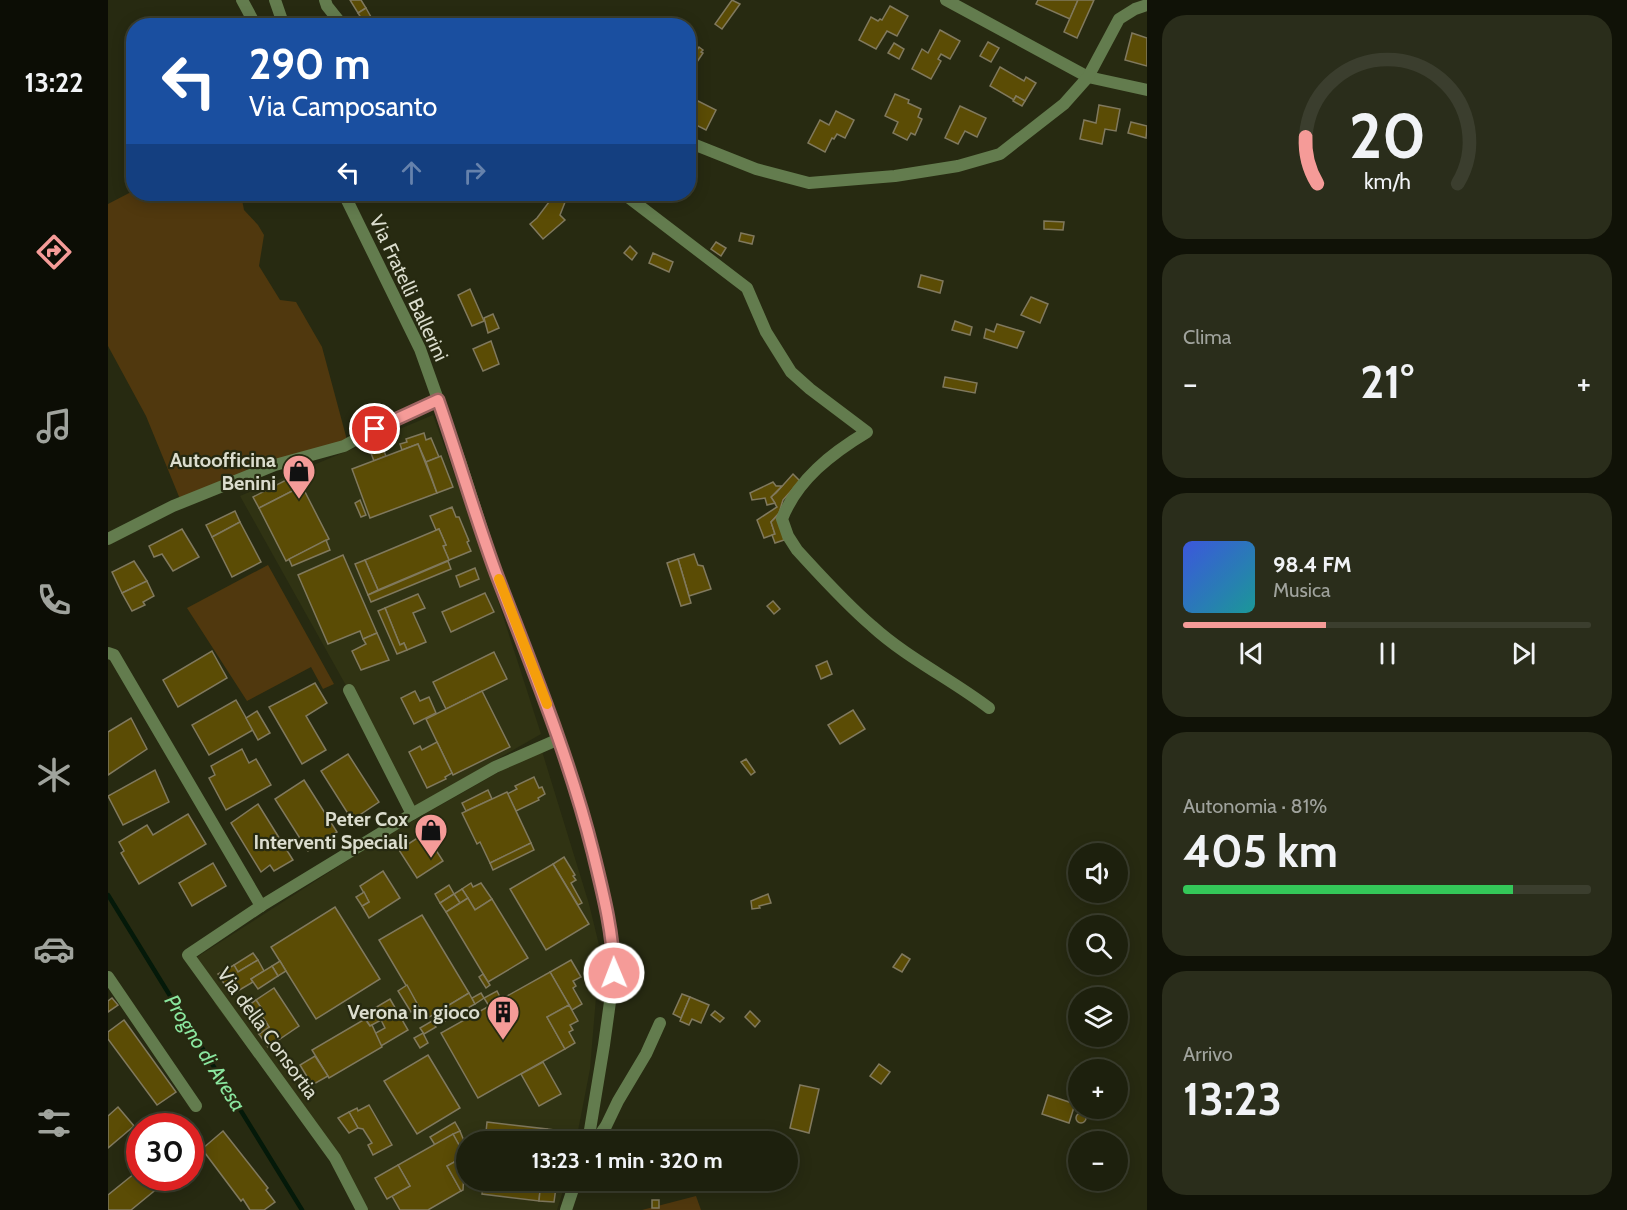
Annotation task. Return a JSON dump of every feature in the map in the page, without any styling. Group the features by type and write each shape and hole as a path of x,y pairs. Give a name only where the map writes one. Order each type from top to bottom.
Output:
{"street":[{"path":"242,0 252,18"},
{"path":"275,0 281,18"},
{"path":"325,0 337,18"},
{"path":"946,0 1088,77 1147,90"},
{"path":"696,145 756,169 809,183 895,176 958,166 1000,154 1064,104 1088,77 1119,19 1147,5"},
{"name":"Via Fratelli Ballerini","path":"347,201 420,349 495,570 559,739 588,831 613,943 614,973 590,1131"},
{"path":"633,201 747,288 766,332 791,372 867,432 836,450 790,499 782,519 788,536 797,550 872,627 989,708"},
{"path":"108,539 173,506 275,465 344,446 438,400"},
{"path":"108,653 114,655 261,906"},
{"path":"349,690 412,814"},
{"name":"Via della Consortia","path":"362,1210 335,1158 188,956 261,906 412,814 495,767 559,739"},
{"path":"108,977 196,1106"},
{"path":"603,1131 646,1054 660,1023"},
{"path":"566,1210 572,1191"}],"shaded area":[{"path":"126,195 126,201 242,201 244,210 264,235 259,266 280,300 296,302 322,347 347,440 180,499 146,416 108,346 108,204"},
{"path":"433,415 482,551 541,734 414,807 240,496"},
{"path":"268,565 334,684 323,689 311,667 247,701 187,608"},
{"path":"541,748 589,904 600,949 590,1069 578,1131 456,1131 456,1191 563,1191 557,1210 357,1210 331,1159 215,1004 194,959 381,839"},
{"path":"696,1196 701,1210 642,1210"}],"building":[{"path":"350,0 361,0 366,8 358,13"},
{"path":"732,0 740,4 722,29 715,24"},
{"path":"1038,0 1078,0 1070,19 1036,4"},
{"path":"1078,0 1094,0 1077,38 1064,32"},
{"path":"890,6 908,16 897,36 887,31 876,49 859,40 871,17 878,21 882,20"},
{"path":"366,8 372,18 361,18 358,13"},
{"path":"940,30 960,41 950,59 941,54 938,59 941,61 931,79 912,69 922,49 928,53"},
{"path":"1132,33 1147,38 1147,66 1125,60"},
{"path":"988,42 999,48 991,62 980,56"},
{"path":"894,43 904,49 899,59 888,53"},
{"path":"699,47 703,50 696,64 696,51"},
{"path":"1000,67 1024,81 1026,77 1036,83 1025,101 1016,96 1014,100 990,86"},
{"path":"895,94 921,109 918,117 922,119 915,135 911,133 907,140 893,133 898,122 885,116"},
{"path":"1016,96 1025,101 1022,106 1013,101"},
{"path":"698,101 716,110 706,130 696,125"},
{"path":"1099,105 1120,109 1116,131 1105,129 1102,144 1080,139 1084,120 1096,123"},
{"path":"960,106 986,118 977,137 965,131 958,144 945,138"},
{"path":"836,111 854,120 845,138 837,134 834,139 832,138 825,152 808,143 820,120 829,125"},
{"path":"1131,122 1147,126 1146,138 1128,133"},
{"path":"550,201 565,201 560,215 565,220 543,239 530,224"},
{"path":"1044,221 1064,222 1063,230 1044,229"},
{"path":"741,233 754,236 752,244 739,241"},
{"path":"716,242 726,248 721,256 711,249"},
{"path":"630,246 637,253 632,260 624,253"},
{"path":"653,253 673,262 669,272 649,263"},
{"path":"921,275 943,281 940,293 918,287"},
{"path":"470,289 484,321 472,326 458,295"},
{"path":"1031,297 1048,304 1040,323 1021,315"},
{"path":"493,314 499,328 488,333 484,318"},
{"path":"955,321 972,327 970,335 952,330"},
{"path":"997,324 1024,332 1017,348 984,338 986,329 994,332"},
{"path":"491,341 499,364 483,371 473,349"},
{"path":"945,377 977,383 975,393 943,387"},
{"path":"424,433 426,440 431,438 439,457 426,462 418,444 402,450 400,444 407,442 406,439"},
{"path":"381,444 386,456 374,461 369,448"},
{"path":"418,444 437,493 370,518 352,469"},
{"path":"441,456 453,487 437,493 426,462"},
{"path":"793,474 800,481 783,500 779,513 771,522 775,534 764,538 757,520 777,507 771,497"},
{"path":"296,475 302,486 259,508 253,497"},
{"path":"773,482 776,486 782,486 771,497 775,503 767,505 765,498 752,500 750,493"},
{"path":"302,486 329,539 286,561 259,508"},
{"path":"360,500 366,515 361,517 355,503"},
{"path":"452,507 456,517 459,517 471,551 449,560 443,546 446,545 430,516"},
{"path":"235,511 240,522 212,537 206,525"},
{"path":"778,515 787,539 775,543 771,522"},
{"path":"240,522 261,562 232,577 212,537"},
{"path":"182,529 199,557 173,571 162,554 154,557 149,546"},
{"path":"439,529 449,560 378,590 365,560"},
{"path":"326,540 330,550 292,566 289,559"},
{"path":"694,554 698,565 703,566 711,589 689,596 678,559"},
{"path":"343,555 377,633 363,639 360,631 328,644 298,575"},
{"path":"678,559 691,603 681,606 667,563"},
{"path":"365,560 378,590 368,595 355,564"},
{"path":"134,561 147,581 122,593 112,572"},
{"path":"448,561 451,569 371,602 368,595"},
{"path":"475,568 479,579 460,587 456,576"},
{"path":"147,581 154,596 143,602 145,605 132,611 122,593"},
{"path":"485,593 494,612 451,632 442,612"},
{"path":"418,594 425,608 413,613 426,642 407,650 404,643 400,645 385,608"},
{"path":"773,601 780,609 774,614 767,606"},
{"path":"385,608 400,645 404,643 407,650 397,654 378,611"},
{"path":"377,633 389,660 361,670 352,651 366,644 363,639"},
{"path":"212,651 227,678 178,707 163,680"},
{"path":"494,652 507,679 446,709 433,682"},
{"path":"827,661 832,674 821,679 816,666"},
{"path":"315,683 327,703 306,716 326,750 302,764 269,707"},
{"path":"415,691 420,701 429,697 436,713 414,724 401,698"},
{"path":"482,691 510,747 453,775 426,719"},
{"path":"236,700 253,730 209,755 192,725"},
{"path":"853,710 865,729 840,744 828,725"},
{"path":"257,711 270,733 258,740 246,718"},
{"path":"131,718 147,749 108,775 108,732"},
{"path":"437,742 452,773 445,777 446,779 427,788 409,752 420,746 422,750"},
{"path":"242,749 249,763 256,759 271,785 226,810 209,778 215,775 211,766"},
{"path":"348,754 379,802 352,820 321,771"},
{"path":"746,759 755,772 751,775 741,762"},
{"path":"155,770 169,802 123,825 108,796"},
{"path":"534,777 545,794 538,798 539,800 516,811 507,794 517,789 515,786"},
{"path":"304,780 337,832 308,851 275,799"},
{"path":"488,790 492,799 466,811 462,803"},
{"path":"507,792 531,843 490,863 480,842 477,844 462,813"},
{"path":"258,804 293,860 274,871 270,865 261,872 231,823"},
{"path":"188,814 206,844 139,884 121,853 124,851 119,842 147,825 153,835"},
{"path":"425,833 443,861 417,878 399,850"},
{"path":"531,843 534,850 493,870 490,863"},
{"path":"564,857 575,875 573,876 576,880 571,883 582,903 578,905 553,864"},
{"path":"213,863 226,886 192,906 179,883"},
{"path":"553,864 589,924 546,950 510,889"},
{"path":"383,871 400,898 369,918 362,906 369,902 360,886"},
{"path":"471,883 473,887 481,883 492,899 475,910 462,889"},
{"path":"449,885 454,894 440,903 435,894"},
{"path":"462,889 468,898 460,903 454,894"},
{"path":"364,892 369,902 362,906 356,897"},
{"path":"454,894 460,903 446,912 440,903"},
{"path":"768,894 771,903 752,909 751,901"},
{"path":"468,898 475,910 492,899 528,958 488,982 446,912"},
{"path":"335,907 380,979 316,1019 271,947"},
{"path":"422,915 469,993 426,1019 379,940"},
{"path":"253,953 258,960 238,972 234,965"},
{"path":"902,954 910,959 902,972 893,967"},
{"path":"258,960 264,971 251,979 253,982 231,995 218,974 234,965 238,972"},
{"path":"571,960 581,977 573,981 576,986 573,988 582,1004 572,1010 550,972"},
{"path":"280,961 286,971 278,976 272,966"},
{"path":"272,966 278,976 258,989 251,979"},
{"name":"Verona in gioco","path":"550,972 569,1005 547,1017 565,1049 478,1098 441,1033"},
{"path":"483,974 490,985 486,988 479,977"},
{"path":"407,985 419,1007 411,1012 398,991"},
{"path":"274,988 299,1026 268,1047 259,1034 269,1027 261,1014 264,1012 256,1000"},
{"path":"497,991 501,999 489,1006 484,998"},
{"path":"469,993 475,1004 445,1021 439,1011"},
{"path":"481,993 484,998 475,1004 472,998"},
{"path":"682,994 690,997 681,1018 673,1014"},
{"path":"690,997 709,1005 701,1023 692,1019 689,1025 680,1021"},
{"path":"112,998 118,1005 108,1012 108,1001"},
{"path":"390,999 408,1030 381,1046 374,1034 385,1028 381,1020 370,1026 363,1015"},
{"path":"256,1000 264,1012 261,1014 269,1027 259,1034 249,1019 252,1017 245,1008"},
{"path":"569,1005 578,1021 570,1025 573,1030 569,1032 575,1043 565,1049 547,1017"},
{"path":"715,1011 724,1018 720,1022 711,1015"},
{"path":"750,1011 760,1021 755,1027 745,1017"},
{"path":"365,1019 370,1026 372,1025 382,1047 329,1078 312,1050"},
{"path":"124,1020 176,1092 157,1105 108,1039 108,1032"},
{"path":"432,1021 436,1027 424,1034 420,1028"},
{"path":"423,1033 428,1043 420,1048 414,1038"},
{"path":"428,1055 460,1108 417,1134 384,1081"},
{"path":"315,1056 328,1076 312,1085 300,1065"},
{"path":"543,1062 561,1094 539,1106 521,1074"},
{"path":"879,1064 890,1072 881,1084 870,1076"},
{"path":"800,1085 819,1089 809,1133 790,1128"},
{"path":"1048,1095 1068,1102 1069,1123 1042,1114"},
{"path":"369,1105 392,1145 373,1155 368,1145 372,1143 363,1129 358,1128 349,1112 357,1108 358,1111"},
{"path":"118,1107 126,1116 126,1133 108,1148 108,1116"},
{"path":"349,1112 358,1128 349,1133 338,1118"},
{"path":"455,1122 460,1131 456,1131 456,1133 435,1145 430,1137"},
{"path":"487,1122 547,1129 547,1131 486,1131"},
{"path":"223,1131 268,1188 266,1190 275,1202 264,1210 250,1210 204,1152 204,1147"},
{"path":"453,1134 456,1140 456,1161 447,1166 456,1182 456,1191 461,1191 428,1210 400,1210 392,1196 410,1186 398,1165"},
{"path":"456,1161 456,1182 447,1166"},
{"path":"398,1165 410,1186 387,1199 375,1178"},
{"path":"126,1180 126,1191 154,1191 131,1210 108,1210 108,1195"},
{"path":"482,1191 540,1191 539,1201 482,1194"},
{"path":"540,1191 556,1191 554,1202 539,1201"},
{"path":"652,1200 659,1200 659,1208 652,1208"}],"waterway":[{"name":"Progno di Avesa","path":"108,895 302,1210"}],"slow traffic":[{"path":"499,579 547,704"}],"place":[{"name":"Autoofficina Benini","path":"299,500"},
{"name":"Peter Cox Interventi Speciali","path":"431,859"},
{"name":"Verona in gioco","path":"503,1041"}],"route":[{"path":"375,429 438,400 495,570 553,721 588,831 613,943 614,973"}]}
